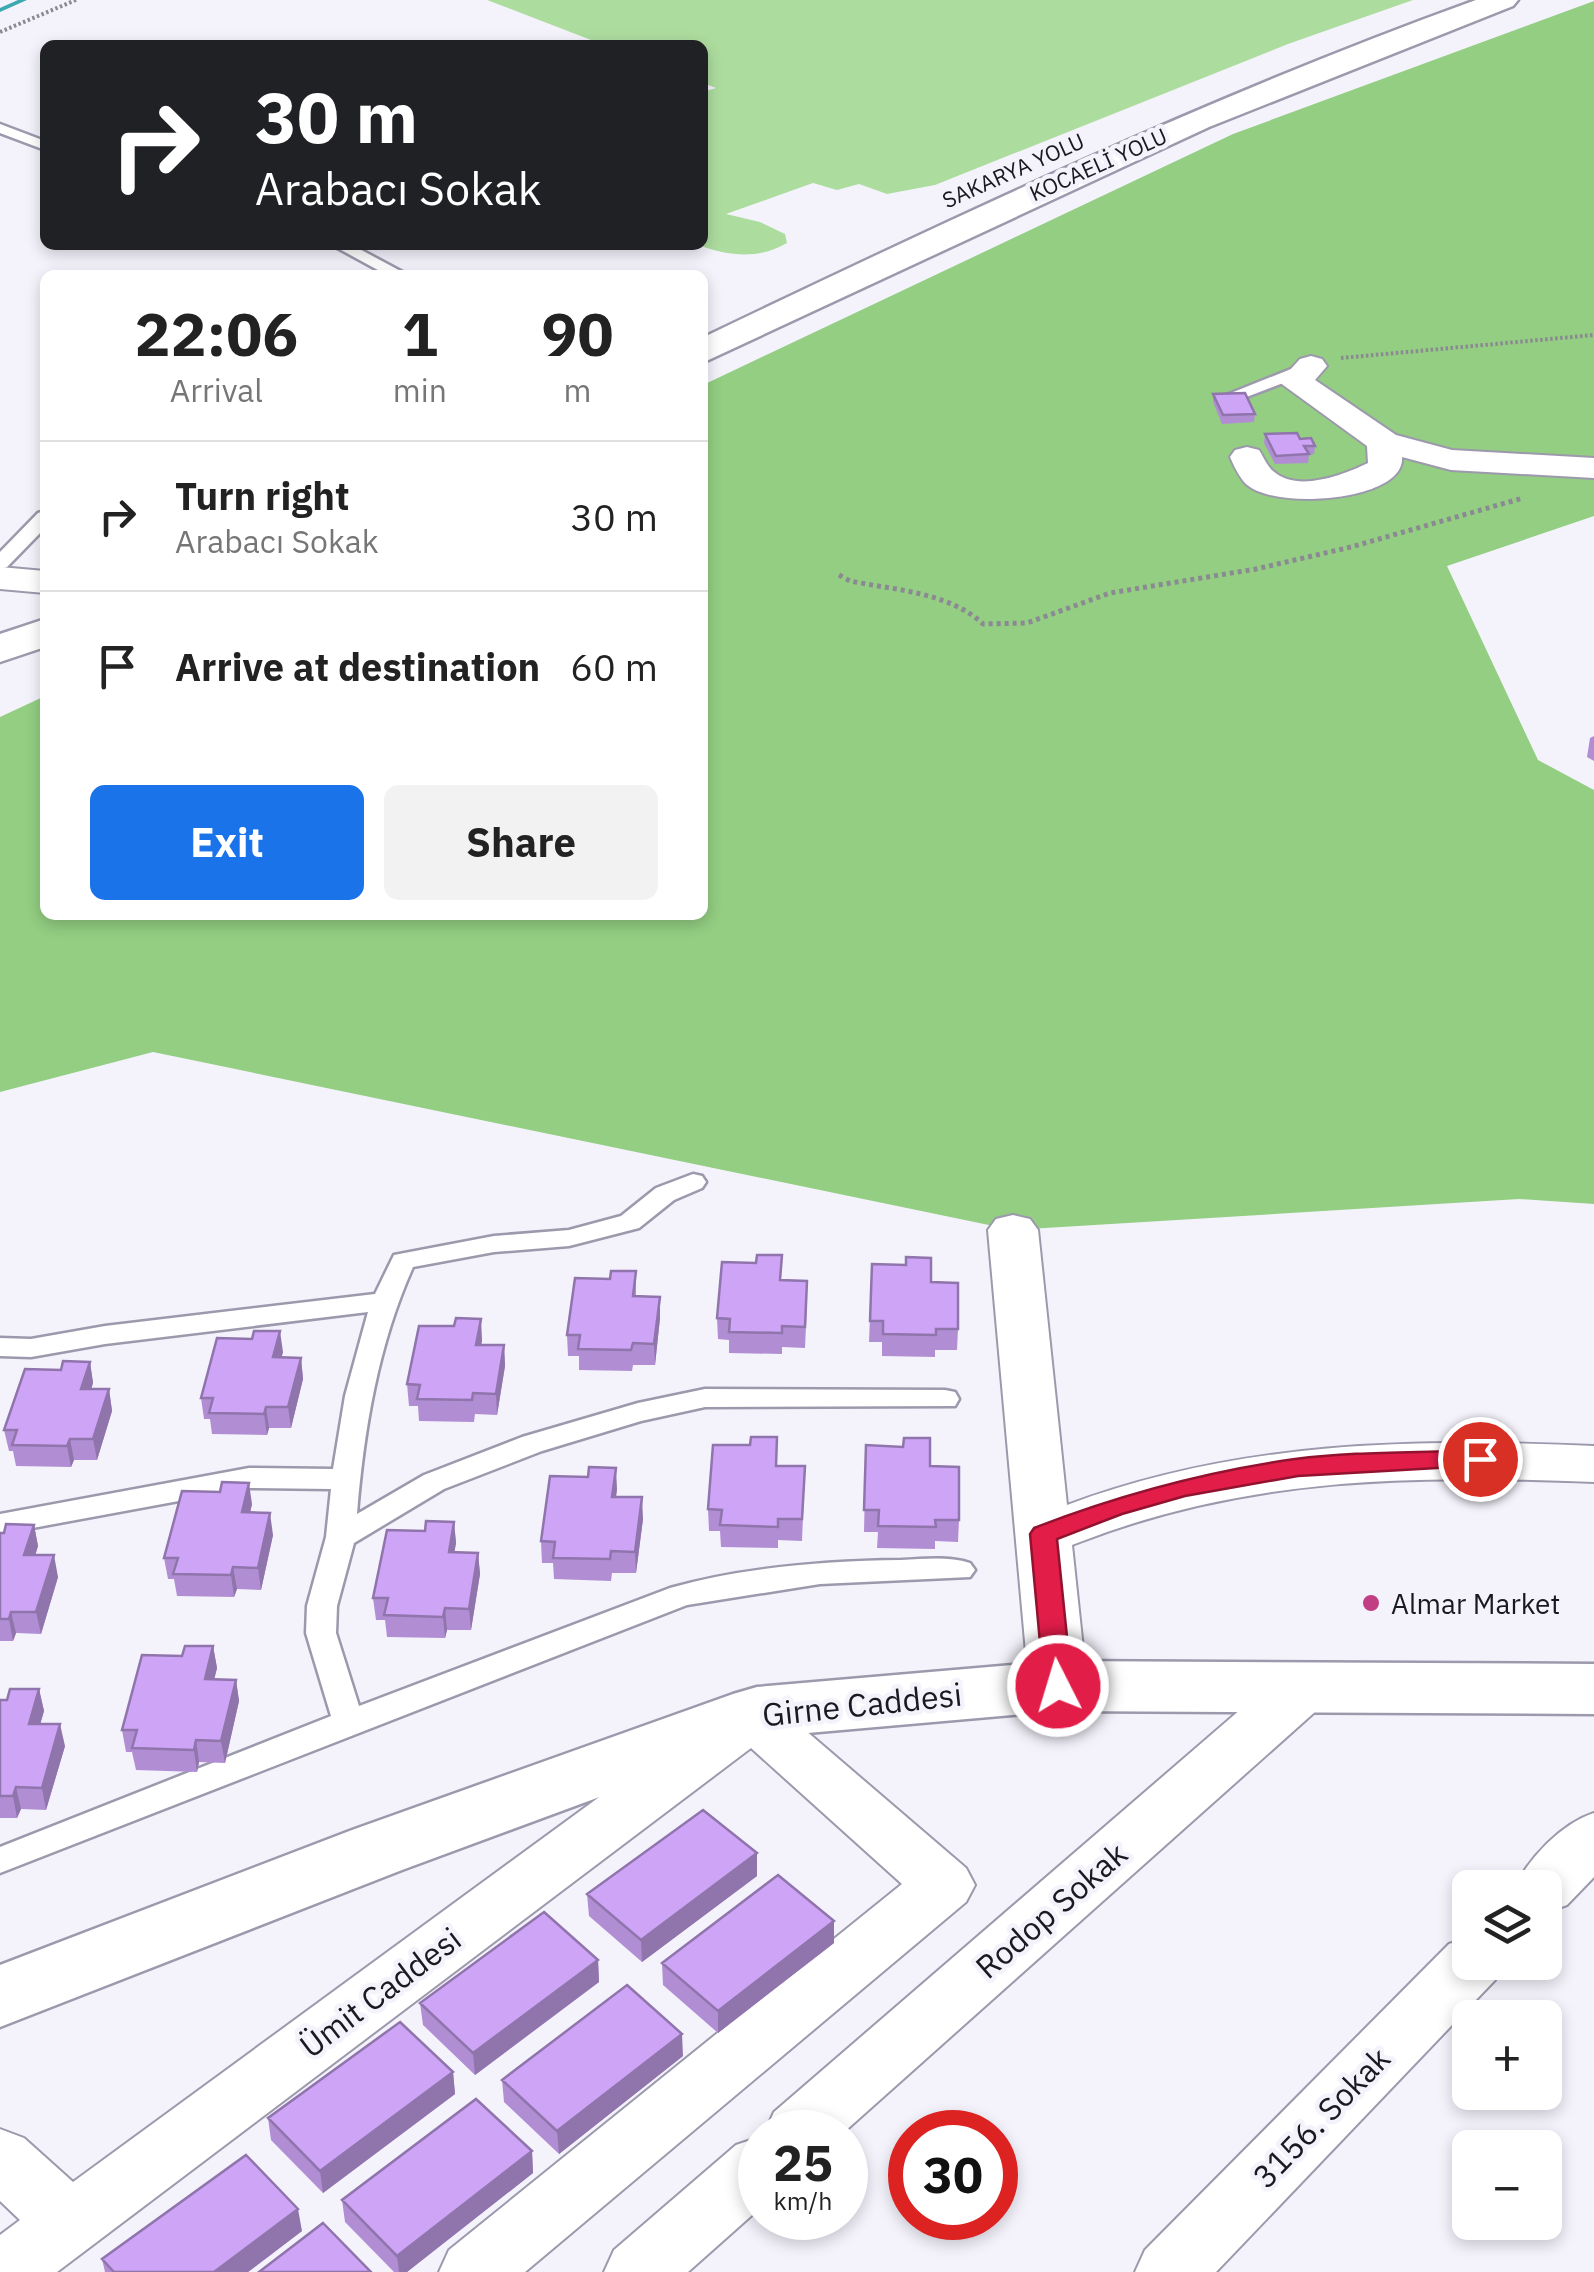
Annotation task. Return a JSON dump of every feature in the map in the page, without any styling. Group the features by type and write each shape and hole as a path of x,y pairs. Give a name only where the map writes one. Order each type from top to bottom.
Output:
{"main road":[{"name":"SAKARYA YOLU","path":"991,179 1221,84 1440,0"},
{"name":"KOCAELİ YOLU","path":"708,349 1094,164 1275,86 1503,0"},
{"path":"0,615 40,601"},
{"path":"0,649 40,634"},
{"name":"Girne Caddesi","path":"0,1996 378,1850 757,1712 1058,1686 1594,1689"}],"street":[{"path":"1311,366 1295,382 1342,410 1384,442 1451,460 1594,468"},
{"path":"1247,457 1258,477 1283,487 1317,490 1356,484 1386,468 1384,442"},
{"path":"0,578 40,582"},
{"path":"1013,1230 1058,1686"},
{"path":"1044,1534 1113,1507 1184,1487 1298,1467 1480,1459 1594,1464"},
{"name":"Rodop Sokak","path":"823,2110 1304,1687"},
{"path":"474,2272 944,1886 777,1740 757,1712"},
{"name":"Ümit Caddesi","path":"4,2272 757,1712"},
{"path":"1562,1870 1594,1837"},
{"name":"3156. Sokak","path":"1170,2272 1454,1980"},
{"path":"0,2158 70,2223"},
{"path":"639,2272 738,2185"}],"lane":[{"path":"0,128 40,144"},
{"path":"350,250 390,270"},
{"path":"1230,397 1311,366"},
{"path":"0,563 40,523"},
{"path":"348,1722 321,1634 322,1606 341,1537 346,1479 373,1336 403,1261 494,1244 569,1238 630,1222 665,1194 693,1182"},
{"path":"0,1347 31,1348 105,1335 384,1301"},
{"path":"341,1537 434,1482 532,1444 638,1412 705,1398 945,1398"},
{"path":"0,1524 249,1478 346,1479"},
{"path":"0,1860 681,1596 739,1581 853,1568 960,1570"}],"path":[{"path":"0,32 76,0"},
{"path":"1311,366 1347,357 1594,335"},
{"path":"839,574 850,581 952,604 975,613 984,624 1027,623 1110,593 1294,560 1527,497"}],"green space":[{"path":"487,0 1413,0 1288,44 935,185 887,194 859,184 837,190 813,183 726,214 760,222 785,234 787,243 743,255 708,248 708,90 716,88 708,85 708,40 591,40"},
{"path":"1594,1 1594,516 1447,566 1538,760 1594,790 1594,1204 1519,1199 1013,1230 153,1052 0,1092 0,717 40,698 40,920 708,920 708,383 1233,134"}],"building":[{"path":"1245,393 1255,414 1223,415 1213,394"},
{"path":"1297,433 1300,439 1311,438 1315,446 1304,446 1309,454 1276,456 1265,434"},
{"path":"757,1255 782,1255 780,1280 807,1281 805,1327 782,1326 782,1333 729,1332 730,1319 717,1318 722,1262 756,1263"},
{"path":"906,1257 931,1258 931,1282 958,1283 958,1329 936,1329 936,1335 883,1334 883,1321 870,1321 872,1264 906,1265"},
{"path":"611,1271 636,1271 633,1296 660,1297 654,1344 633,1343 631,1350 578,1349 580,1335 567,1335 575,1278 610,1279"},
{"path":"456,1318 481,1319 476,1345 504,1345 496,1394 473,1393 472,1400 417,1399 420,1385 407,1384 419,1326 454,1326"},
{"path":"254,1331 280,1331 273,1357 301,1358 288,1407 266,1407 264,1414 209,1413 213,1398 201,1398 217,1338 252,1339"},
{"path":"63,1361 90,1362 81,1389 109,1389 93,1439 70,1439 67,1446 12,1445 17,1430 4,1430 25,1369 61,1370"},
{"path":"751,1437 777,1437 776,1466 805,1466 802,1519 778,1519 778,1527 720,1525 722,1510 708,1509 713,1445 750,1445"},
{"path":"904,1438 930,1438 930,1466 959,1467 959,1520 935,1520 936,1527 878,1526 879,1510 864,1510 866,1445 903,1447"},
{"path":"589,1467 616,1468 612,1497 642,1497 635,1552 611,1551 610,1559 553,1558 555,1542 541,1541 550,1476 588,1477"},
{"path":"222,1482 249,1483 242,1512 270,1513 258,1568 233,1567 231,1575 173,1574 178,1558 164,1558 182,1491 220,1492"},
{"path":"426,1521 454,1522 449,1552 478,1553 469,1609 445,1608 443,1617 384,1615 388,1598 373,1598 387,1530 425,1531"},
{"path":"6,1524 34,1525 24,1555 54,1555 36,1612 11,1612 9,1619 0,1619 0,1533 4,1533"},
{"path":"185,1646 213,1646 205,1679 236,1680 221,1741 196,1740 194,1750 132,1748 137,1730 122,1730 142,1655 182,1656"},
{"path":"10,1689 39,1689 29,1724 60,1724 42,1788 16,1787 13,1796 0,1796 0,1700 7,1700"},
{"path":"703,1810 757,1853 641,1940 587,1894"},
{"path":"778,1875 834,1921 718,2011 662,1963"},
{"path":"544,1912 598,1960 473,2053 420,2003"},
{"path":"627,1985 682,2034 557,2131 502,2080"},
{"path":"400,2022 453,2072 320,2171 268,2118"},
{"path":"476,2099 532,2151 397,2256 342,2200"},
{"path":"246,2155 298,2209 214,2272 114,2272 102,2259"},
{"path":"323,2223 371,2272 259,2272"}],"waterway":[{"path":"0,10 24,0"}],"place":[{"name":"Almar Market","path":"1371,1603"}],"route":[{"path":"1058,1686 1044,1534 1113,1507 1184,1487 1298,1467 1480,1459"}]}
